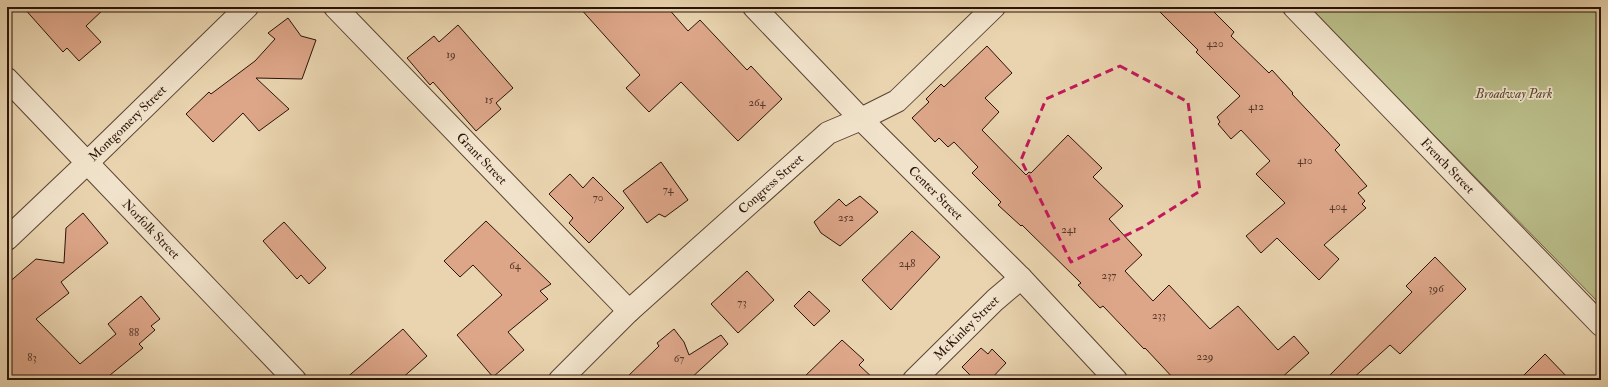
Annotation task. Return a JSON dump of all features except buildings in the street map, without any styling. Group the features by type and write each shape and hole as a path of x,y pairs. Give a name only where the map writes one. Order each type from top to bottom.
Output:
{"street":[{"name":"Montgomery Street","path":"7,239 247,7"},
{"name":"Grant Street","path":"335,7 629,311"},
{"name":"Center Street","path":"754,7 861,120 1021,278 1116,380"},
{"name":"Congress Street","path":"560,380 629,311 828,133 861,120 897,101 994,7"},
{"name":"French Street","path":"1294,7 1601,325"},
{"name":"Norfolk Street","path":"7,79 295,380"},
{"name":"McKinley Street","path":"914,380 995,300 1021,278"}],"highlighted area":[{"path":"1120,66 1188,102 1200,191 1143,227 1071,262 1021,160 1046,99"}],"green space":[{"name":"Broadway Park","path":"1312,7 1601,7 1601,305 1316,15"}]}
